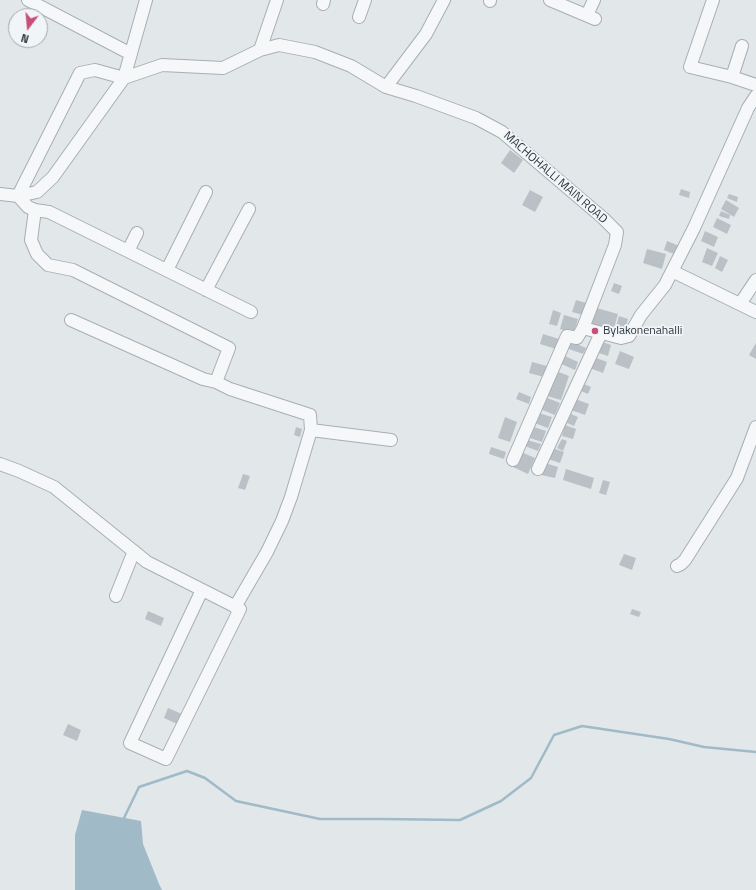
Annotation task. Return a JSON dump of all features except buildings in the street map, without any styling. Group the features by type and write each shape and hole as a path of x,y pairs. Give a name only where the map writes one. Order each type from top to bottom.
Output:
{"street":[{"path":"28,0 131,54"},
{"path":"0,194 18,196 37,192 53,177 124,78 146,0"},
{"path":"260,50 277,0"},
{"path":"359,17 364,0"},
{"path":"386,87 426,34 444,0"},
{"path":"554,1 591,17 594,0"},
{"path":"713,0 690,67 732,77 756,85"},
{"name":"MACHOHALLI MAIN ROAD","path":"124,78 162,65 223,68 260,50 279,44 315,52 351,66 386,87 416,96 476,118 502,132 603,218 617,232 614,245 582,328"},
{"path":"732,77 742,46"},
{"path":"18,196 80,73 95,70 124,78"},
{"path":"513,460 567,336 576,338 582,328 621,338 629,336 641,315 665,285 694,228 748,108 756,96"},
{"path":"167,270 206,192"},
{"path":"18,196 28,207 35,210 49,212 252,312"},
{"path":"206,290 248,209"},
{"path":"35,210 31,240 37,254 48,265 73,270 229,348 216,382"},
{"path":"128,251 137,233"},
{"path":"672,271 756,312"},
{"path":"740,304 756,280"},
{"path":"71,320 203,379 216,382 230,389 310,415 312,430 282,522 267,552 235,607"},
{"path":"538,469 601,333"},
{"path":"677,566 685,560 737,478 756,427"},
{"path":"312,430 391,440"},
{"path":"0,464 54,487 147,562 240,609 166,759 130,742 202,590"},
{"path":"116,596 134,551"}],"water":[{"path":"82,810 141,821 143,844 162,890 75,890 75,835"}],"waterway":[{"path":"124,820 139,787 187,771 205,778 236,801 320,819 460,820 501,801 531,778 554,735 582,726 669,739 704,747 756,752"}],"place":[{"name":"Bylakonenahalli","path":"595,331"}]}
